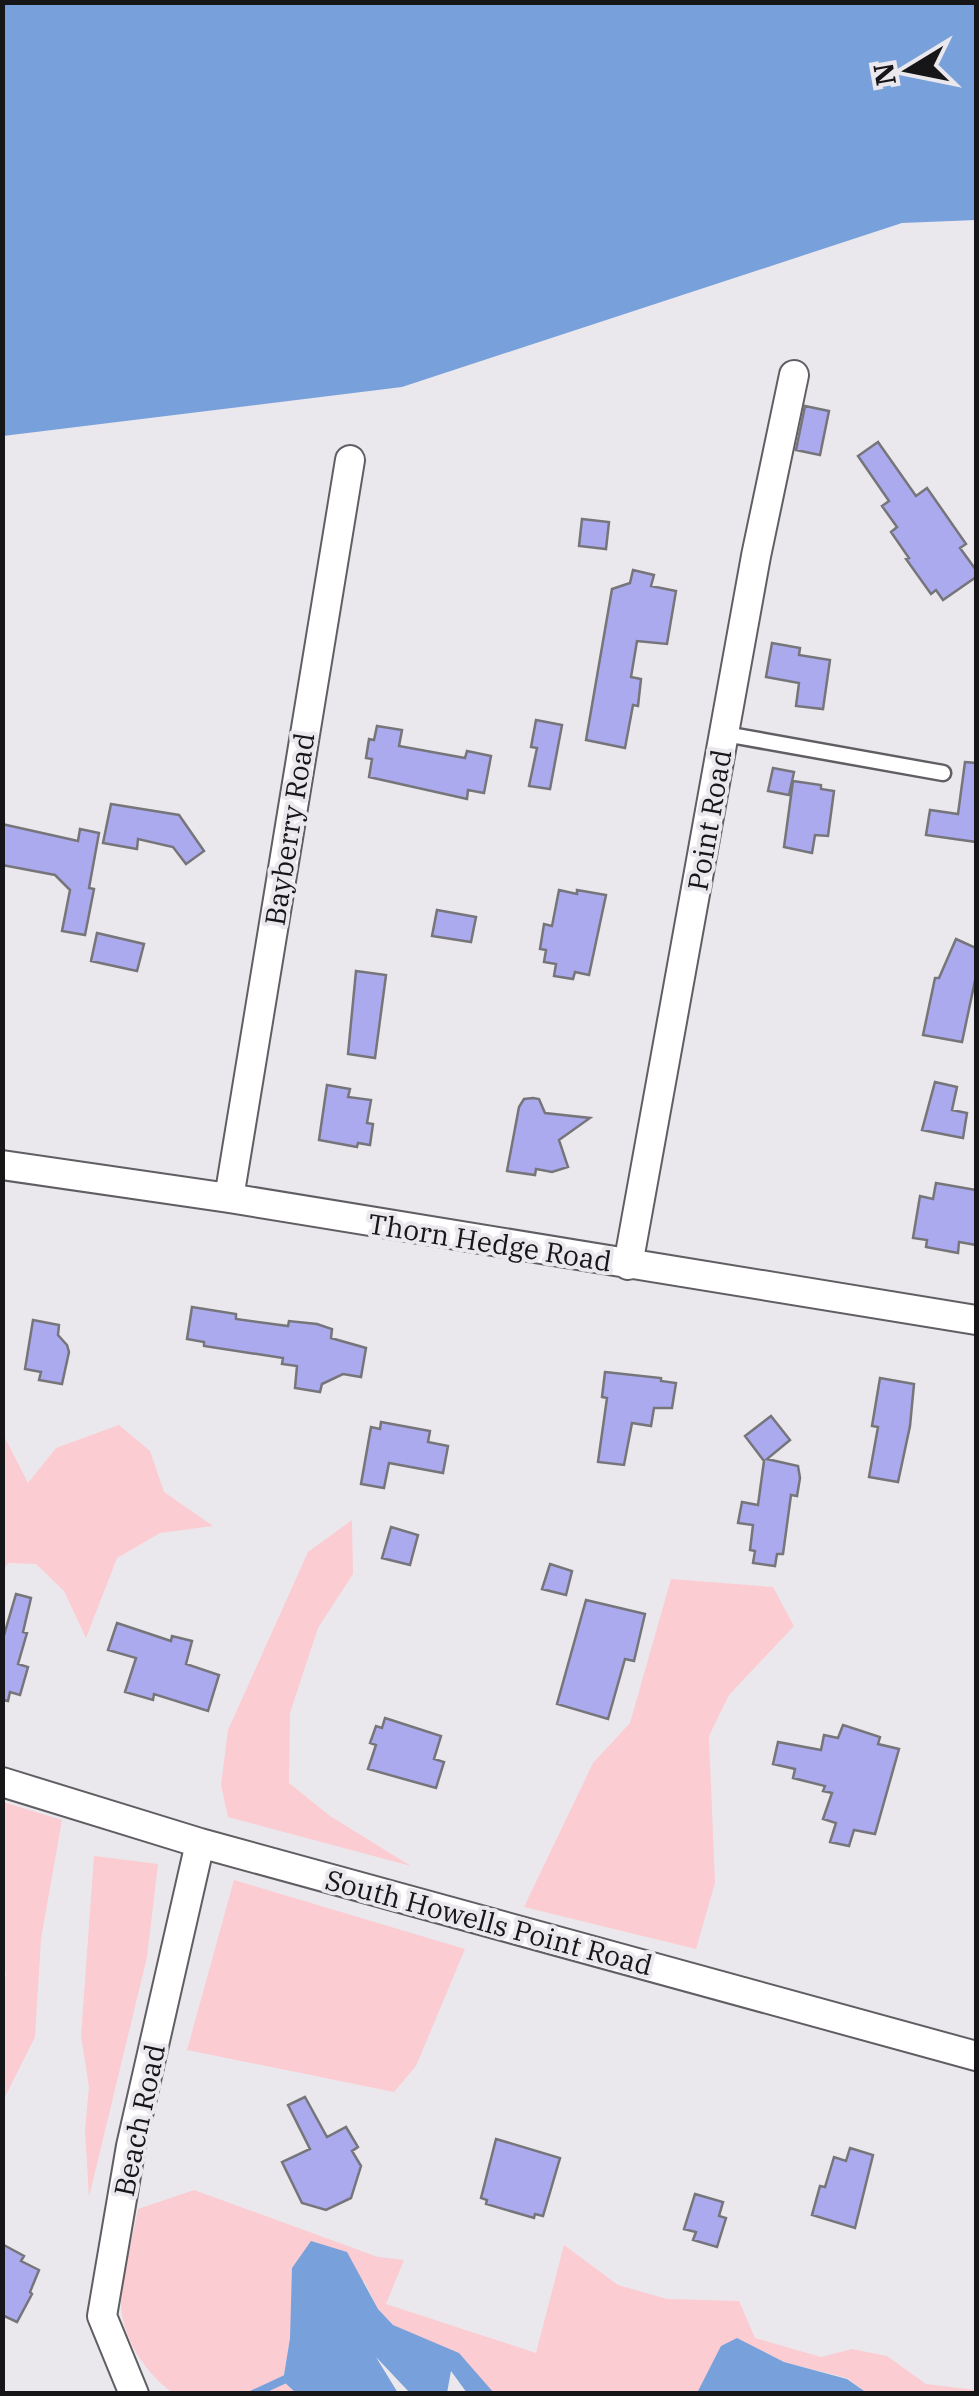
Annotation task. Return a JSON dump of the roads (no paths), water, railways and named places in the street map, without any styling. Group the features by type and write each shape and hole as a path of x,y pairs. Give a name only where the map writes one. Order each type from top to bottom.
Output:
{"street":[{"name":"Point Road","path":"628,1265 756,556 794,375"},
{"name":"Bayberry Road","path":"228,1198 350,460"},
{"name":"Thorn Hedge Road","path":"2,1165 976,1320"},
{"name":"South Howells Point Road","path":"2,1782 200,1843 976,2056"},
{"name":"Beach Road","path":"134,2394 102,2316 132,2146 200,1843"}],"lane":[{"path":"725,734 942,773"}],"water":[{"path":"2,3 976,3 976,220 902,223 402,387 3,436"},
{"path":"311,2241 347,2252 378,2309 393,2325 459,2353 494,2393 467,2393 451,2371 447,2393 410,2393 376,2357 398,2393 296,2393 283,2381 290,2338 292,2268"},
{"path":"737,2338 784,2362 847,2379 867,2393 697,2393 721,2346"}],"waterway":[{"path":"253,2394 290,2377"}]}
